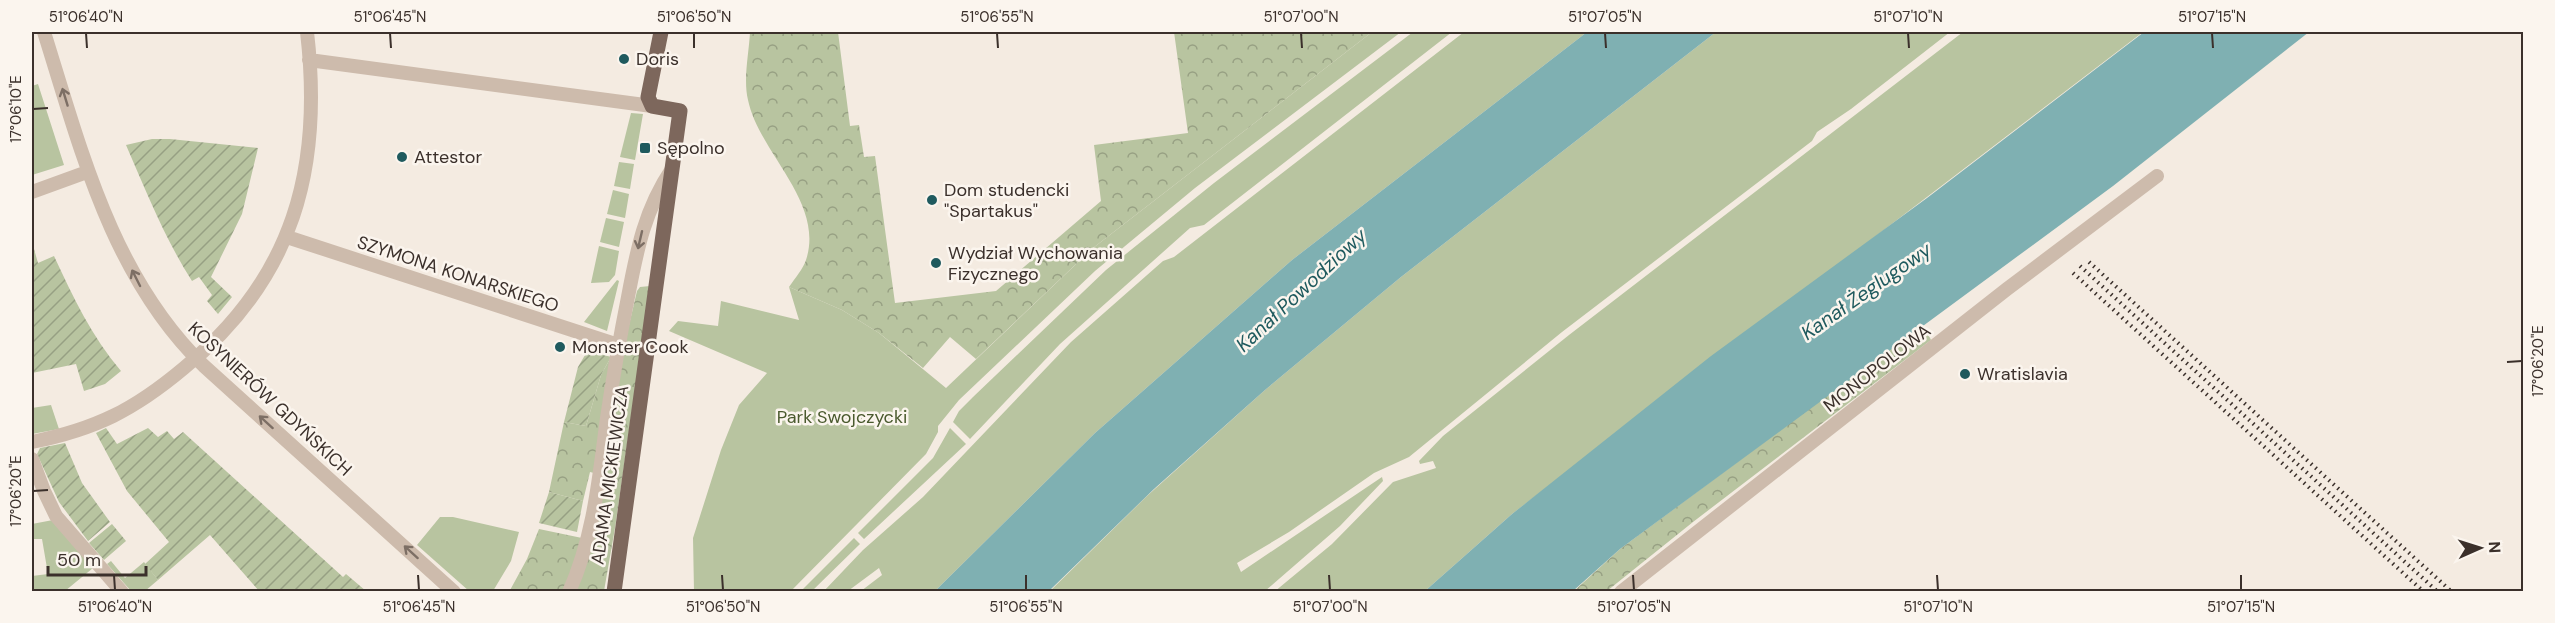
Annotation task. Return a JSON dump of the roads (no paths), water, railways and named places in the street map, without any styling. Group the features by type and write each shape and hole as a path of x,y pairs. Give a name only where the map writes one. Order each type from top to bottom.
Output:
{"main road":[{"path":"652,106 648,97 661,32"},
{"name":"ADAMA MICKIEWICZA","path":"614,591 680,111 652,106"}],"street":[{"name":"KOSYNIERÓW GDYŃSKICH","path":"44,32 87,172 107,220 140,286 161,318 196,359 454,591"},
{"path":"32,442 77,432 129,409 151,395 196,359 226,331 272,266 286,237 301,189 309,148 312,102 307,32"},
{"path":"309,60 652,106"},
{"name":"ADAMA MICKIEWICZA","path":"569,591 581,566 592,525 618,345 645,218 657,191 672,169"},
{"path":"32,192 87,172"},
{"name":"MONOPOLOWA","path":"1621,591 2007,289 2157,176"},
{"path":"645,218 665,222"},
{"name":"SZYMONA KONARSKIEGO","path":"286,237 618,345"},
{"path":"32,459 44,491 57,516 122,591"}],"water":[{"name":"Kanał Powodziowy","path":"1587,32 1716,32 1401,277 1265,390 1154,489 1049,591 935,591 1095,433 1292,260"},
{"name":"Kanał Żeglugowy","path":"2144,32 2309,32 2113,186 1620,549 1573,591 1425,591 1512,514 1711,356 1927,198"}],"railway":[{"path":"2089,262 2452,592"},
{"path":"2080,266 2438,592"},
{"path":"2073,273 2424,592"}],"place":[{"name":"Doris","path":"624,59"},
{"name":"Sępolno","path":"645,148"},
{"name":"Attestor","path":"402,157"},
{"name":"Dom studencki \"Spartakus\"","path":"932,200"},
{"name":"Wydział Wychowania Fizycznego","path":"936,263"},
{"name":"Monster Cook","path":"560,347"},
{"name":"Wratislavia","path":"1965,374"}],"park label":[{"name":"Park Swojczycki","path":"842,417"}]}
